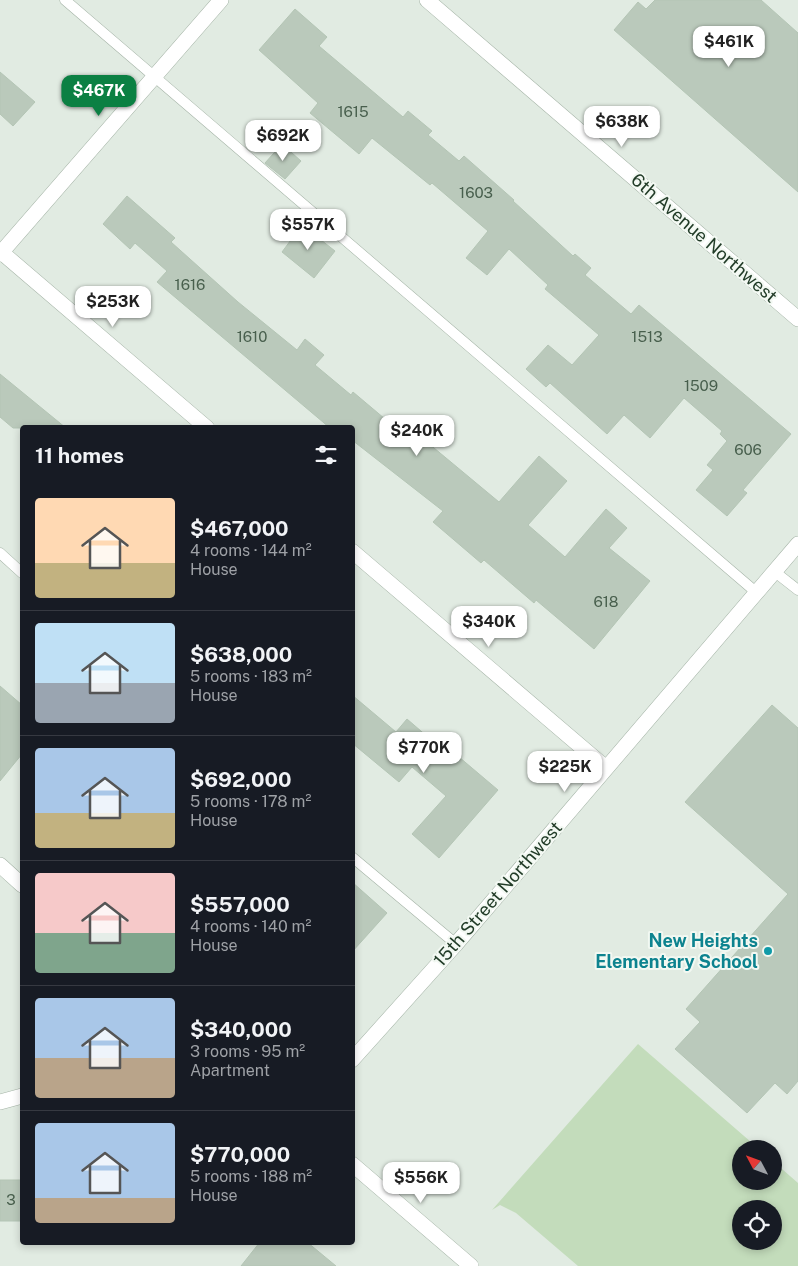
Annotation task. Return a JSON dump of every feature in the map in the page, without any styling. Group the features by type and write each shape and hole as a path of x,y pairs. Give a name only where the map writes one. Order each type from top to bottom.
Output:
{"street":[{"path":"203,425 0,253 221,0"},
{"name":"6th Avenue Northwest","path":"427,0 798,319"},
{"name":"15th Street Northwest","path":"355,1057 456,944 798,544"},
{"path":"355,554 606,768"},
{"path":"0,865 20,883"},
{"path":"0,1102 20,1097"},
{"path":"355,1167 471,1266"}],"lane":[{"path":"65,0 757,593"},
{"path":"0,554 20,571"},
{"path":"775,572 798,590"},
{"path":"355,860 456,944"}],"green space":[{"path":"638,1044 749,1140 732,1140 732,1190 782,1190 782,1169 798,1183 798,1266 578,1266 516,1213 500,1205 492,1210"}],"building":[{"path":"655,0 761,0 798,33 798,192 614,30 638,2 646,9"},
{"path":"295,9 327,37 319,46 403,117 408,111 432,131 428,135 459,161 464,156 573,256 575,254 591,268 585,275 631,314 639,305 791,434 743,490 747,493 727,516 696,490 713,470 707,465 727,441 720,434 722,431 684,398 650,438 624,415 607,434 550,383 546,387 526,369 548,345 572,365 599,335 545,289 548,285 509,249 487,275 466,258 488,231 432,183 430,185 372,138 359,154 310,113 318,103 259,50"},
{"path":"0,72 35,102 13,126 0,114"},
{"path":"282,144 301,161 285,179 265,163"},
{"path":"127,196 175,238 171,242 238,302 297,350 305,339 324,355 315,365 351,395 353,392 410,440 416,433 499,502 539,456 567,481 528,525 565,557 606,509 627,528 609,548 650,581 594,649 536,600 534,603 484,560 481,563 433,522 443,511 355,442 355,425 326,425 157,282 167,271 135,243 130,249 103,224"},
{"path":"302,225 335,251 314,278 282,252"},
{"path":"0,374 62,425 20,425 20,428 13,428 0,417"},
{"path":"0,686 20,703 20,756 0,781"},
{"path":"355,698 396,732 407,719 443,750 446,746 498,790 439,858 412,834 446,796 412,767 399,782 355,745"},
{"name":"New Heights Elementary School","path":"772,705 798,728 798,1081 787,1094 775,1083 747,1113 675,1049 700,1022 686,1009 788,894 685,802"},
{"path":"355,885 387,913 355,949"},
{"path":"0,1180 20,1180 20,1221 0,1221"},
{"path":"258,1245 311,1245 336,1266 241,1266"}],"place":[{"name":"New Heights Elementary School","path":"768,951"}]}
